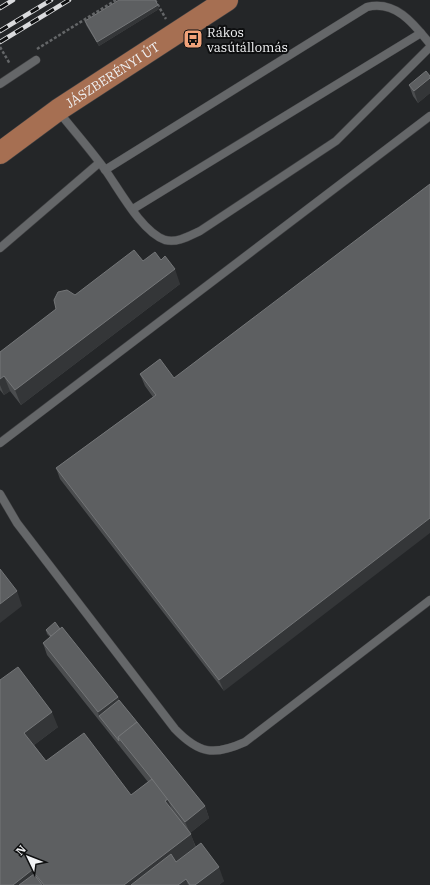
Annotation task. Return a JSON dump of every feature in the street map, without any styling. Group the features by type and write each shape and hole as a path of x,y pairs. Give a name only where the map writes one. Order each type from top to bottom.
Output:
{"main road":[{"name":"JÁSZBERÉNYI ÚT","path":"0,153 58,110 227,0"}],"lane":[{"path":"58,110 99,162 146,227 155,235 166,240 175,241 200,231 336,141 430,46 405,14 396,8 381,3 367,7 105,170"},
{"path":"133,209 421,33"},
{"path":"0,84 36,60"},
{"path":"0,443 430,116"},
{"path":"0,248 99,162"},
{"path":"0,494 17,523 175,729 192,745 200,749 219,750 232,748 245,742 430,600"}],"path":[{"path":"36,60 32,52 116,0"},
{"path":"155,0 166,19"},
{"path":"0,47 16,74"}],"building":[{"path":"119,0 155,0 158,5 97,42 85,21"},
{"path":"426,71 430,78 414,91 409,85"},
{"path":"430,184 430,518 219,680 56,468 156,395 140,374 160,359 174,378"},
{"path":"134,250 143,261 155,252 161,260 165,256 175,269 15,390 4,376 0,379 0,352 56,309 54,300 58,292 67,290 75,295"},
{"path":"0,569 17,591 0,604"},
{"path":"55,622 60,629 51,636 46,630"},
{"path":"62,627 118,697 98,712 43,643"},
{"path":"18,667 52,712 24,733 46,761 84,733 131,795 152,779 168,799 165,801 191,834 124,885 44,885 32,870 13,885 0,885 0,680"},
{"path":"119,700 137,722 118,737 119,741 99,716"},
{"path":"137,722 205,806 185,822 118,737"},
{"path":"201,843 219,867 195,885 190,885 186,879 178,885 131,885 171,854 176,862"},
{"path":"34,874 42,885 19,885"}],"railway":[{"path":"0,8 13,0"},
{"path":"0,31 51,0"},
{"path":"0,42 69,0"}],"place":[{"name":"Rákos vasútállomás","path":"193,39"}]}
